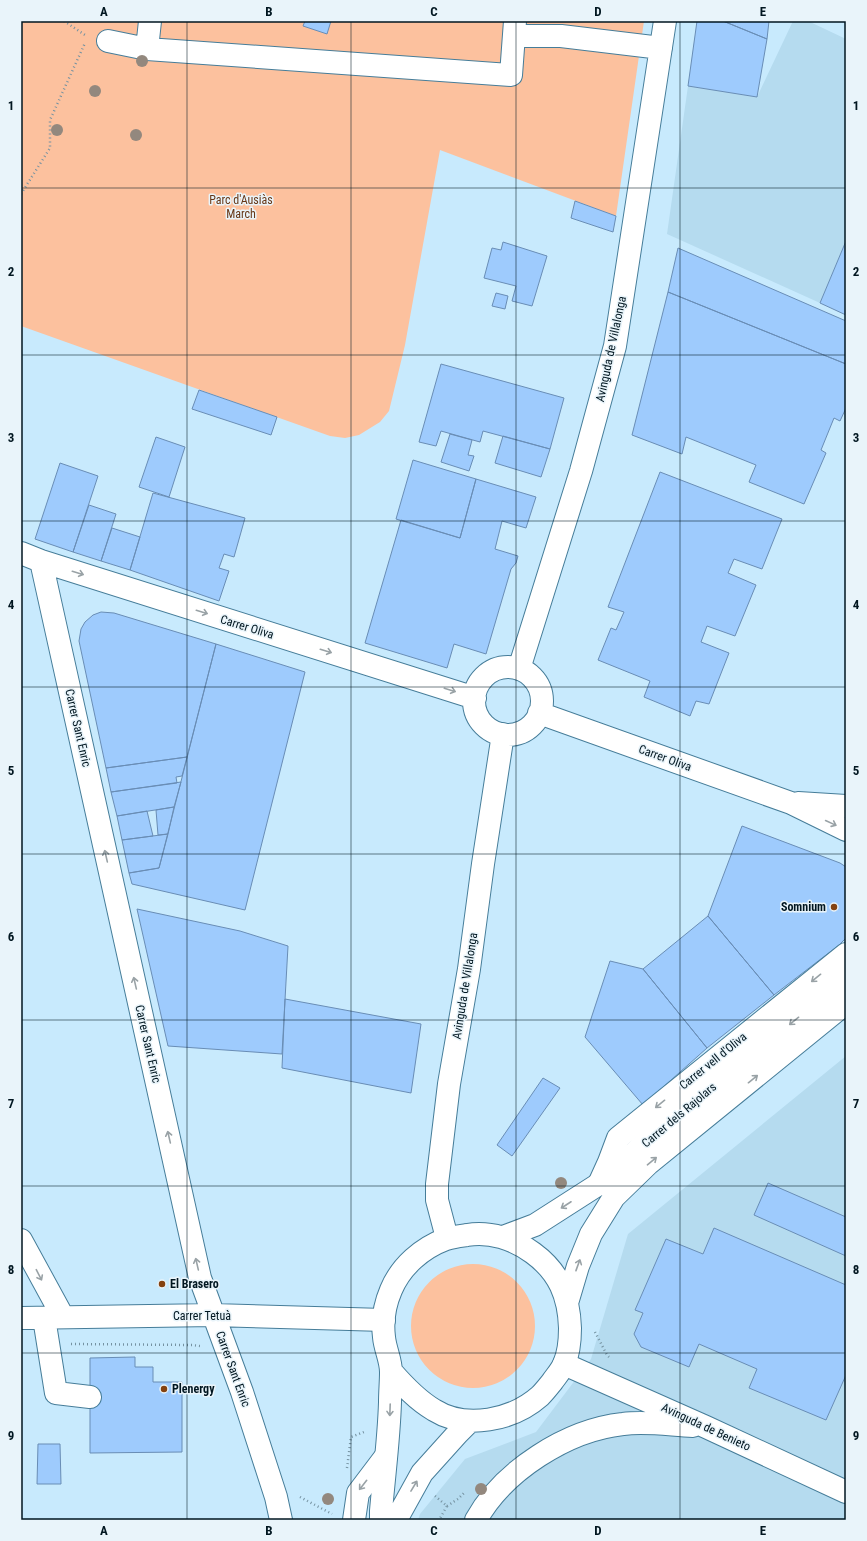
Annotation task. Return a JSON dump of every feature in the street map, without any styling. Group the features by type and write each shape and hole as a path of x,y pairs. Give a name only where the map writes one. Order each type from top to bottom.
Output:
{"street":[{"path":"147,49 150,21"},
{"name":"Avinguda de Villalonga","path":"519,668 581,471 615,346 665,21"},
{"path":"97,39 147,49 511,76 515,28 561,36 662,48"},
{"name":"Carrer Oliva","path":"21,553 41,561 474,698"},
{"name":"Carrer Sant Enric","path":"41,561 199,1271 213,1315 242,1392 276,1497 280,1520"},
{"path":"507,667 519,668 528,673 540,688 542,698 539,713 531,725 523,731 513,734 503,734 493,731 484,725 474,706 474,698 478,684 486,675 496,669 507,667"},
{"name":"Carrer Oliva","path":"539,713 791,802 846,830"},
{"name":"Avinguda de Villalonga","path":"447,1238 437,1200 438,1176 449,1084 468,969 503,734"},
{"name":"Carrer Oliva","path":"791,802 846,806"},
{"name":"Carrer vell d'Oliva","path":"599,1184 618,1138 846,954"},
{"name":"Carrer dels Rajolars","path":"503,1237 535,1225 599,1184 652,1137 846,979"},
{"name":"Carrer dels Rajolars","path":"567,1302 578,1266 591,1234 614,1197 648,1164 846,1003"},
{"path":"381,1520 389,1430 391,1371 383,1336 384,1309 391,1289 405,1266 425,1249 447,1238 476,1234 503,1237 523,1246 543,1261 558,1280 565,1294 570,1311 570,1342 564,1364 540,1396 517,1412 490,1420 473,1421 456,1419 435,1411 413,1396 391,1371"},
{"path":"21,1240 53,1318 56,1393 90,1397"},
{"name":"Carrer Tetuà","path":"21,1318 213,1315 384,1320"},
{"name":"Avinguda de Benieto","path":"564,1364 706,1427 846,1492"},
{"path":"396,1520 422,1473 458,1433 470,1421 473,1421"},
{"path":"476,1520 498,1490 511,1478 542,1454 580,1435 590,1431 623,1424 706,1427"},
{"path":"354,1520 358,1493 386,1456"}],"path":[{"path":"72,21 73,27"},
{"path":"21,194 50,148 50,120 97,39"},
{"path":"594,1331 607,1355 613,1358"}],"shaded area":[{"path":"793,21 808,21 846,39 846,241 820,303 667,234 688,86 757,97"},
{"path":"846,1056 846,1520 418,1520 420,1514 465,1459 536,1432 591,1359 628,1234"}],"green space":[{"name":"Parc d'Ausiàs March","path":"21,21 644,21 616,216 440,150 405,345 389,411 380,422 359,435 345,438 330,436 21,326"},
{"path":"479,1264 497,1268 508,1274 521,1286 531,1302 535,1326 531,1350 525,1361 513,1374 491,1386 467,1388 449,1384 438,1378 425,1366 413,1344 411,1320 415,1302 421,1291 433,1278 455,1266"}],"building":[{"path":"305,21 331,21 327,34 303,26"},
{"path":"697,21 723,21 767,39 757,97 688,86"},
{"path":"723,21 769,21 767,39"},
{"path":"575,201 616,216 613,232 571,218"},
{"path":"846,241 846,315 820,303"},
{"path":"503,242 547,256 532,306 512,301 516,286 484,278 492,248 501,250"},
{"path":"678,248 846,321 846,364 668,292"},
{"path":"668,292 846,364 846,408 840,421 834,418 821,450 826,453 804,504 749,482 756,465 686,437 682,454 632,435"},
{"path":"496,293 508,296 505,309 492,306"},
{"path":"441,364 564,398 550,449 483,431 480,442 441,431 436,446 419,442"},
{"path":"199,390 277,417 271,435 192,409"},
{"path":"450,434 472,440 468,455 474,456 469,471 441,462"},
{"path":"503,436 550,449 541,477 495,463"},
{"path":"156,437 185,447 169,497 139,487"},
{"path":"413,460 476,479 460,538 396,519"},
{"path":"60,463 98,476 73,552 35,539"},
{"path":"660,472 782,519 762,569 734,559 728,573 756,585 735,636 707,626 701,642 729,653 709,704 696,701 690,716 644,697 650,681 598,660 611,628 616,630 624,612 608,607"},
{"path":"476,479 536,497 526,528 502,521 495,549 518,556 516,563 511,569 486,654 454,644 447,668 365,643 401,520 460,538"},
{"path":"153,493 245,518 234,557 224,554 219,568 229,571 219,601 130,570"},
{"path":"89,505 116,514 101,561 73,552"},
{"path":"112,528 140,537 130,570 101,561"},
{"path":"101,612 114,613 216,644 187,757 106,768 79,641 81,629 85,622 93,615"},
{"path":"216,644 305,672 245,910 132,884 129,873 159,868"},
{"path":"187,757 182,776 176,777 177,783 111,792 106,768"},
{"path":"181,782 174,807 117,816 111,792"},
{"path":"174,807 168,834 158,835 156,810"},
{"path":"147,811 153,836 122,840 117,816"},
{"path":"742,826 840,863 846,867 846,938 774,995 708,916"},
{"path":"168,834 159,868 129,873 122,840"},
{"path":"137,909 240,931 288,946 282,1054 168,1046"},
{"path":"708,916 774,995 707,1048 643,969"},
{"path":"610,961 643,969 707,1048 643,1105 585,1037"},
{"path":"285,999 421,1024 411,1093 282,1068"},
{"path":"543,1078 560,1088 512,1156 497,1145"},
{"path":"768,1183 846,1217 846,1256 754,1215"},
{"path":"714,1228 846,1285 846,1375 826,1420 749,1388 757,1369 699,1344 689,1367 641,1347 634,1334 643,1313 635,1310 666,1239 703,1254"},
{"path":"135,1357 135,1367 153,1367 153,1382 182,1382 182,1452 90,1453 90,1358"},
{"path":"38,1444 60,1444 61,1484 37,1484"}],"place":[{"name":"Somnium","path":"834,907"},
{"name":"El Brasero","path":"162,1284"},
{"name":"Plenergy","path":"164,1389"}]}
